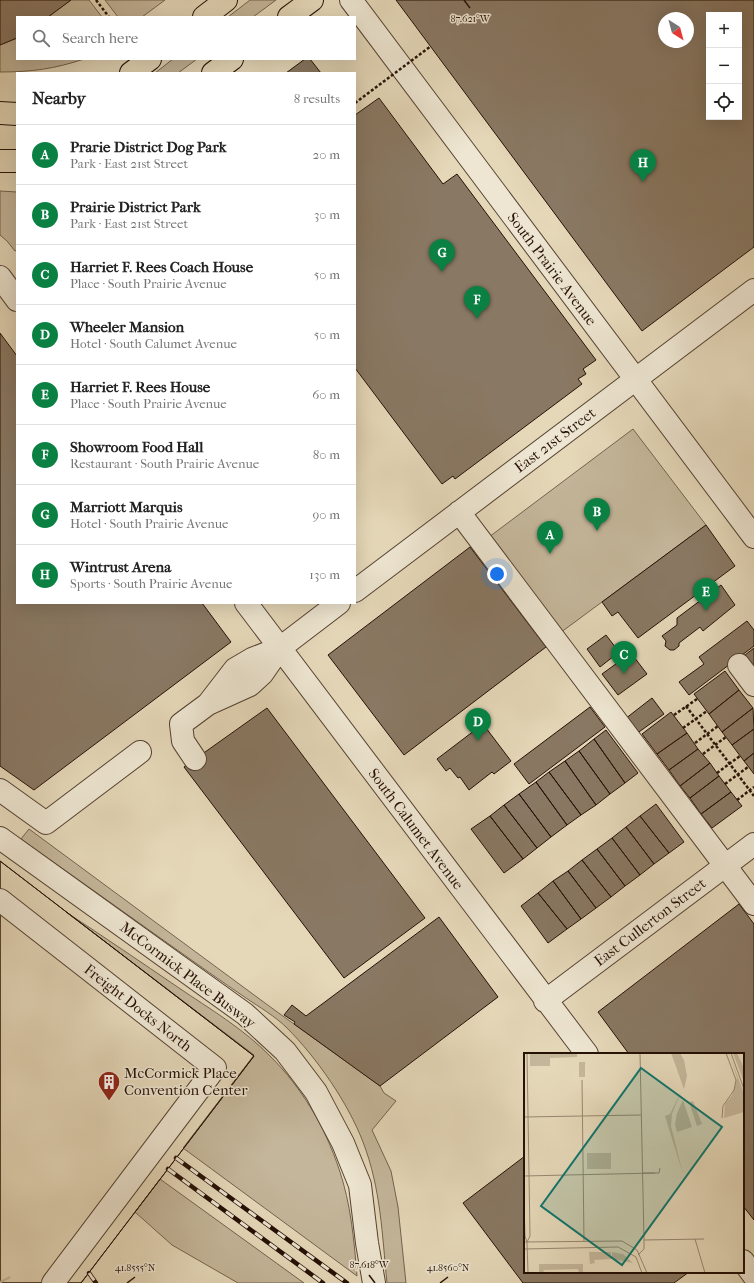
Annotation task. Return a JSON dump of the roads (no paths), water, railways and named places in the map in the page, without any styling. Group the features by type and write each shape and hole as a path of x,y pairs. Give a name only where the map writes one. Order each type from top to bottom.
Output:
{"main road":[{"path":"205,16 226,0"},
{"path":"290,16 312,0"},
{"path":"132,72 149,60"},
{"path":"214,72 231,60"},
{"path":"0,113 16,114"},
{"path":"0,161 16,161"}],"street":[{"name":"South Prairie Avenue","path":"351,0 754,537"},
{"path":"0,277 16,299"},
{"name":"East 21st Street","path":"356,590 754,290"},
{"path":"459,512 754,904"},
{"name":"South Calumet Avenue","path":"247,604 586,1053"},
{"path":"195,759 183,741 181,724 208,704 250,685 262,674 280,648 338,604"},
{"path":"739,665 754,685"},
{"path":"0,790 46,822 140,752"},
{"name":"McCormick Place Busway","path":"0,838 245,1014 285,1051 316,1092 343,1143 360,1185 367,1243 374,1283"},
{"name":"East Cullerton Street","path":"545,1000 754,844"},
{"name":"Freight Docks North","path":"0,900 216,1068 53,1283"},
{"path":"744,1262 754,1276"}],"railway":[{"path":"176,1158 347,1283"},
{"path":"168,1169 323,1283"},
{"path":"89,1273 96,1283"}],"place":[{"name":"Wintrust Arena","path":"643,182"},
{"name":"Marriott Marquis","path":"442,272"},
{"name":"Showroom Food Hall","path":"477,319"},
{"name":"Prairie District Park","path":"597,531"},
{"name":"Prarie District Dog Park","path":"550,554"},
{"name":"Harriet F. Rees House","path":"706,611"},
{"name":"Harriet F. Rees Coach House","path":"624,674"},
{"name":"Wheeler Mansion","path":"478,741"},
{"name":"McCormick Place Convention Center","path":"109,1102"}]}
